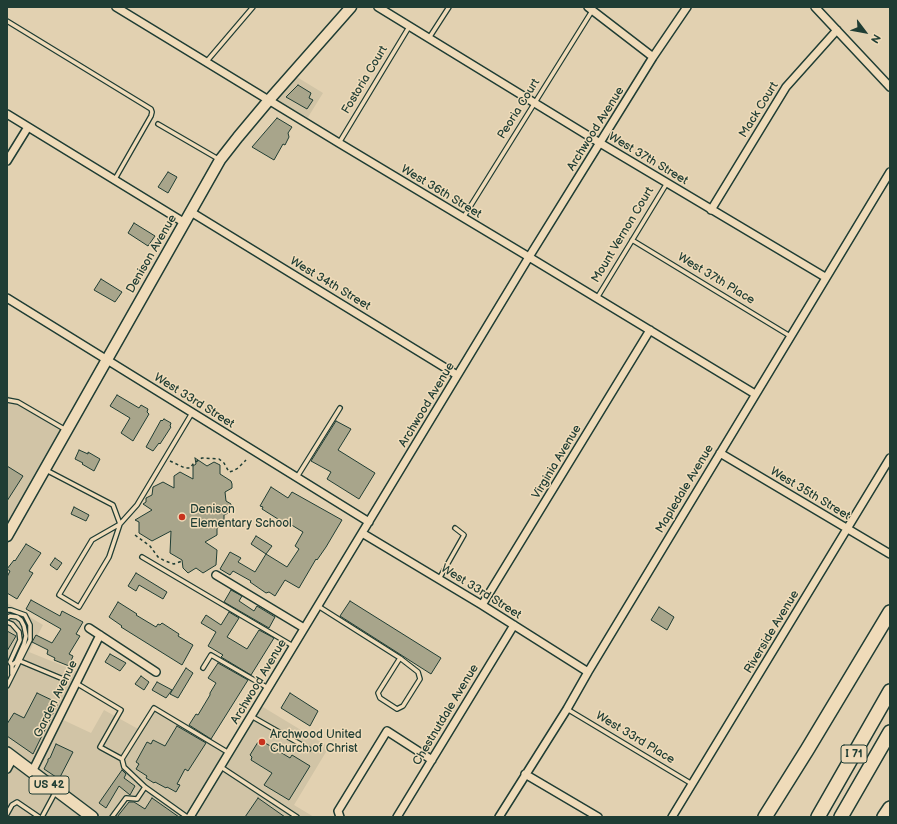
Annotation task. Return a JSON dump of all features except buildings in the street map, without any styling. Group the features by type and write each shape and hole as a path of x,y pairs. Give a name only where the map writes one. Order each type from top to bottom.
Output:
{"highway":[{"path":"765,817 808,750 890,612"},
{"name":"I 71","path":"818,817 890,691"},
{"name":"I 71","path":"841,817 890,732"},
{"path":"773,817 808,750"},
{"path":"884,817 890,808"}],"main road":[{"name":"Denison Avenue","path":"7,536 220,160 269,100 351,7"},
{"name":"US 42","path":"10,755 92,817"}],"street":[{"name":"West 36th Street","path":"116,7 339,144 755,394"},
{"name":"West 37th Street","path":"378,7 600,143 826,278"},
{"name":"Archwood Avenue","path":"189,817 221,767 529,257 653,58 687,7"},
{"path":"815,7 890,87"},
{"path":"590,9 653,58"},
{"name":"Mack Court","path":"711,210 786,87 837,30"},
{"path":"7,114 185,223"},
{"path":"7,161 28,127"},
{"name":"Mapledale Avenue","path":"499,817 567,709 755,394 890,172"},
{"name":"West 34th Street","path":"191,212 457,375"},
{"name":"West 33rd Street","path":"7,298 369,522"},
{"name":"Virginia Avenue","path":"482,605 650,330"},
{"name":"West 35th Street","path":"720,453 890,554"},
{"name":"Riverside Avenue","path":"672,817 890,458"},
{"name":"West 33rd Street","path":"362,533 482,605 588,672"},
{"path":"216,575 304,628"},
{"name":"Chestnutdale Avenue","path":"397,817 514,625"},
{"path":"88,628 156,672"},
{"name":"Garden Avenue","path":"32,772 100,635"},
{"path":"339,814 387,731 432,760"},
{"path":"7,769 10,755"},
{"path":"525,774 598,817"}],"lane":[{"path":"246,7 252,8"},
{"path":"429,38 449,7"},
{"path":"206,61 252,8"},
{"name":"Peoria Court","path":"463,218 535,103 590,9"},
{"path":"7,21 151,109 151,116 115,179"},
{"name":"Fostoria Court","path":"339,144 409,27"},
{"path":"158,124 220,160"},
{"name":"Mount Vernon Court","path":"597,298 667,182"},
{"name":"West 37th Place","path":"632,240 790,336"},
{"path":"7,400 18,402 66,430"},
{"path":"297,477 340,408"},
{"path":"45,469 113,505 120,524 109,556 79,607 59,595 92,540 120,524 137,505 192,413"},
{"path":"439,579 464,535 455,528"},
{"path":"142,557 293,646"},
{"path":"318,606 400,658 418,672 420,679 403,706 397,709 380,698 378,692 400,658"},
{"path":"7,610 11,610 24,616 30,625 30,640 7,686"},
{"path":"7,618 10,616 17,617 21,620 26,636 16,662 12,666"},
{"path":"7,622 12,624 20,632 20,640 10,662 12,666 12,675"},
{"path":"203,668 211,655 268,688"},
{"path":"20,661 63,679"},
{"path":"76,683 121,710 100,747 122,759"},
{"path":"189,817 146,787 124,767 122,759 154,708 229,753"},
{"name":"West 33rd Place","path":"567,709 693,784"},
{"path":"251,716 309,749"},
{"path":"221,767 297,817"},
{"path":"112,817 126,798 137,799 146,787"},
{"path":"42,817 57,790"},
{"path":"7,814 12,805 17,802 39,817"}],"path":[{"path":"170,460 185,468 190,468 194,462 202,458 219,459 224,463 229,472 238,468 246,460"},
{"path":"134,535 150,546 158,557 165,561 174,564 182,561"}],"shaded area":[{"path":"292,74 323,93 305,122 269,100"},
{"path":"7,395 67,430 7,536"},
{"path":"7,603 43,625 29,652 81,673 59,718 91,733 104,710 140,730 154,708 229,753 258,704 329,747 294,805 314,817 7,817"}],"place":[{"name":"Denison Elementary School","path":"182,517"},
{"name":"Archwood United Church of Christ","path":"262,742"}]}
